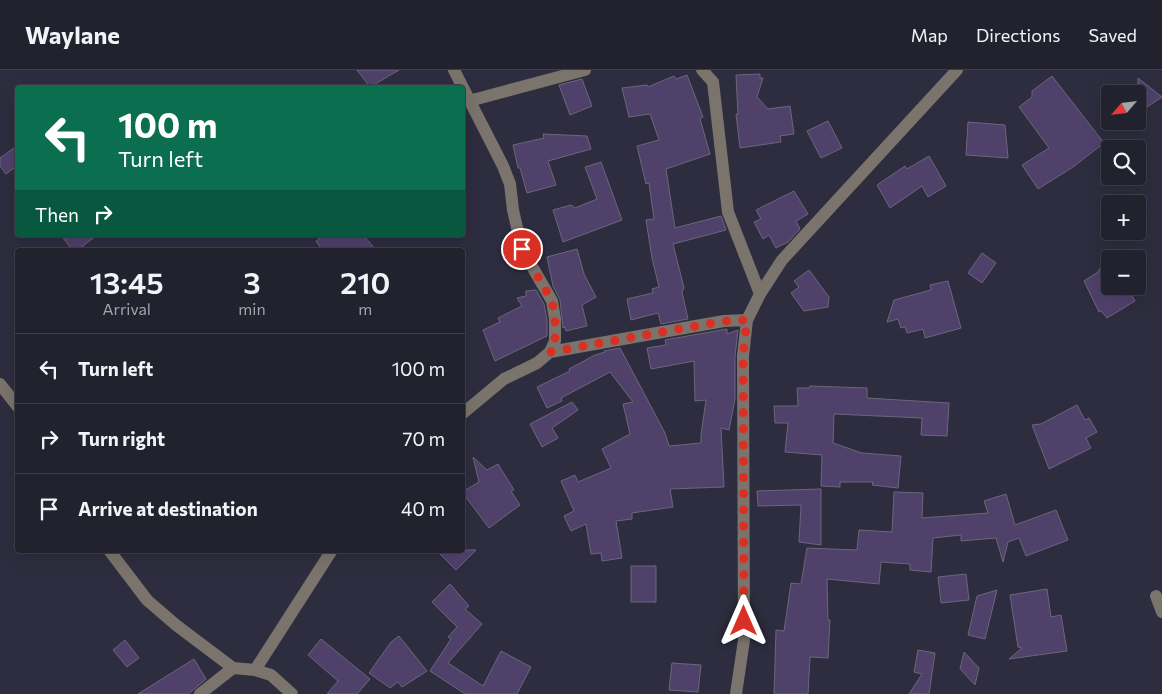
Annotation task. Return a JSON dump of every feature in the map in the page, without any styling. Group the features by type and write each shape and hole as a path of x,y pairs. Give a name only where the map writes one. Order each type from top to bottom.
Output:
{"street":[{"path":"454,70 461,85"},
{"path":"469,101 584,70"},
{"path":"702,70 713,82 728,212 760,294"},
{"path":"736,694 744,640 743,356 747,320 760,294 782,260 957,70"},
{"path":"465,93 503,166 510,184 513,210 522,249 552,301 555,319 555,341 550,352 537,363 504,379 465,412"},
{"path":"550,352 724,321 747,320"},
{"path":"0,384 15,403"},
{"path":"111,553 147,600 176,625 234,668 255,670 272,675 292,694"},
{"path":"255,670 330,553"},
{"path":"1156,596 1162,612"},
{"path":"200,694 234,668"}],"building":[{"path":"357,70 399,70 373,85 368,85"},
{"path":"760,74 760,78 763,78 757,97 768,109 790,106 794,134 780,136 781,142 740,148 736,114 738,114 736,75"},
{"path":"687,75 703,117 700,119 710,154 666,169 675,228 721,216 726,230 673,244 684,288 682,292 688,319 661,324 658,313 631,320 627,299 653,293 652,289 659,287 646,220 654,219 649,183 646,184 637,146 659,140 650,114 629,117 622,88 647,85 648,87 674,76 676,79"},
{"path":"1052,76 1102,140 1101,145 1073,167 1038,189 1022,165 1049,148 1019,107 1032,97 1032,91"},
{"path":"1138,78 1162,97 1146,108 1146,85 1138,85"},
{"path":"582,79 592,106 570,115 559,85"},
{"path":"828,121 842,148 821,158 807,131"},
{"path":"968,122 1005,125 1008,158 966,155"},
{"path":"543,134 587,136 591,149 548,161 556,185 527,193 520,168 518,168 513,145 544,138"},
{"path":"15,147 15,167 6,174 0,166 0,158"},
{"path":"929,156 946,186 928,197 922,186 890,208 877,185 905,166 907,169"},
{"path":"601,162 622,220 563,242 553,210 571,205 575,208 597,199 585,167"},
{"path":"794,191 808,214 796,221 800,229 788,242 776,248 769,235 763,239 754,222 761,219 756,210"},
{"path":"62,237 94,237 81,248 71,248"},
{"path":"321,237 365,237 374,248 321,248 316,241"},
{"path":"577,249 584,274 596,297 582,305 587,326 566,331 565,327 563,328 560,300 553,286 547,257"},
{"path":"982,253 996,263 982,283 968,273"},
{"path":"1101,267 1101,295 1132,295 1135,301 1107,318 1101,311 1099,312 1084,281 1098,272"},
{"path":"809,270 829,297 828,307 804,311 791,293 799,287 794,281"},
{"path":"948,281 961,328 925,338 923,329 907,333 905,327 901,328 898,319 887,322 894,300 931,290 930,285"},
{"path":"536,290 544,304 547,336 495,361 483,330 500,322 498,318 522,306 517,298 526,296 526,291"},
{"path":"727,329 727,334 738,330 735,356 735,399 729,430 721,428 724,487 670,489 673,507 632,513 632,519 616,521 622,558 602,561 601,553 591,554 586,524 571,531 564,516 574,511 561,481 575,475 578,482 611,468 602,449 630,434 623,404 633,402 610,372 561,398 562,401 547,408 537,387 570,371 569,369 595,355 620,348 665,433 669,446 701,443 706,400 695,401 694,361 651,369 647,348 666,345 665,340"},
{"path":"810,386 867,388 867,398 949,403 947,436 921,435 922,418 834,414 833,443 862,453 901,456 898,488 872,485 873,482 840,482 840,487 821,486 822,455 785,452 788,423 775,423 774,406 798,406 797,388 809,388"},
{"path":"572,402 578,410 552,428 558,438 542,447 530,424"},
{"path":"1077,405 1085,420 1089,418 1097,432 1086,438 1091,448 1049,469 1032,425 1041,424"},
{"path":"473,457 487,470 498,464 514,490 511,491 520,505 489,528 465,496 465,490 479,482"},
{"path":"821,489 821,545 799,542 801,505 758,506 757,491"},
{"path":"894,492 923,493 922,518 988,513 984,501 1006,494 1015,525 1056,510 1068,540 1026,556 1019,538 1008,542 1003,562 996,538 961,541 961,535 933,538 931,572 910,570 910,564 881,562 879,584 827,579 828,620 830,620 828,658 810,657 808,694 774,694 776,630 784,631 791,583 801,584 807,548 857,550 859,530 892,532"},
{"path":"465,550 476,550 456,570 439,553 465,553"},
{"path":"631,566 656,566 656,602 631,602"},
{"path":"966,574 969,600 941,603 938,577"},
{"path":"450,584 469,606 465,609 482,624 448,663 483,686 501,651 531,667 517,694 465,694 430,671 451,639 448,637 457,627 432,602"},
{"path":"1047,589 1051,617 1061,615 1067,651 1009,659 1022,648 1018,647 1010,595"},
{"path":"997,590 985,639 968,635 977,596"},
{"path":"399,636 427,671 402,687 398,682 390,688 369,673 391,642"},
{"path":"321,639 370,679 357,694 327,694 338,681 308,655"},
{"path":"125,640 139,658 127,667 113,650"},
{"path":"918,650 935,653 929,694 909,694 922,674 914,672"},
{"path":"964,652 979,668 975,685 960,669"},
{"path":"194,659 206,679 188,694 138,694"},
{"path":"672,663 701,665 698,692 669,690"}],"route":[{"path":"522,249 552,301 555,319 555,341 550,352 724,321 747,320 743,356 744,621"}]}
